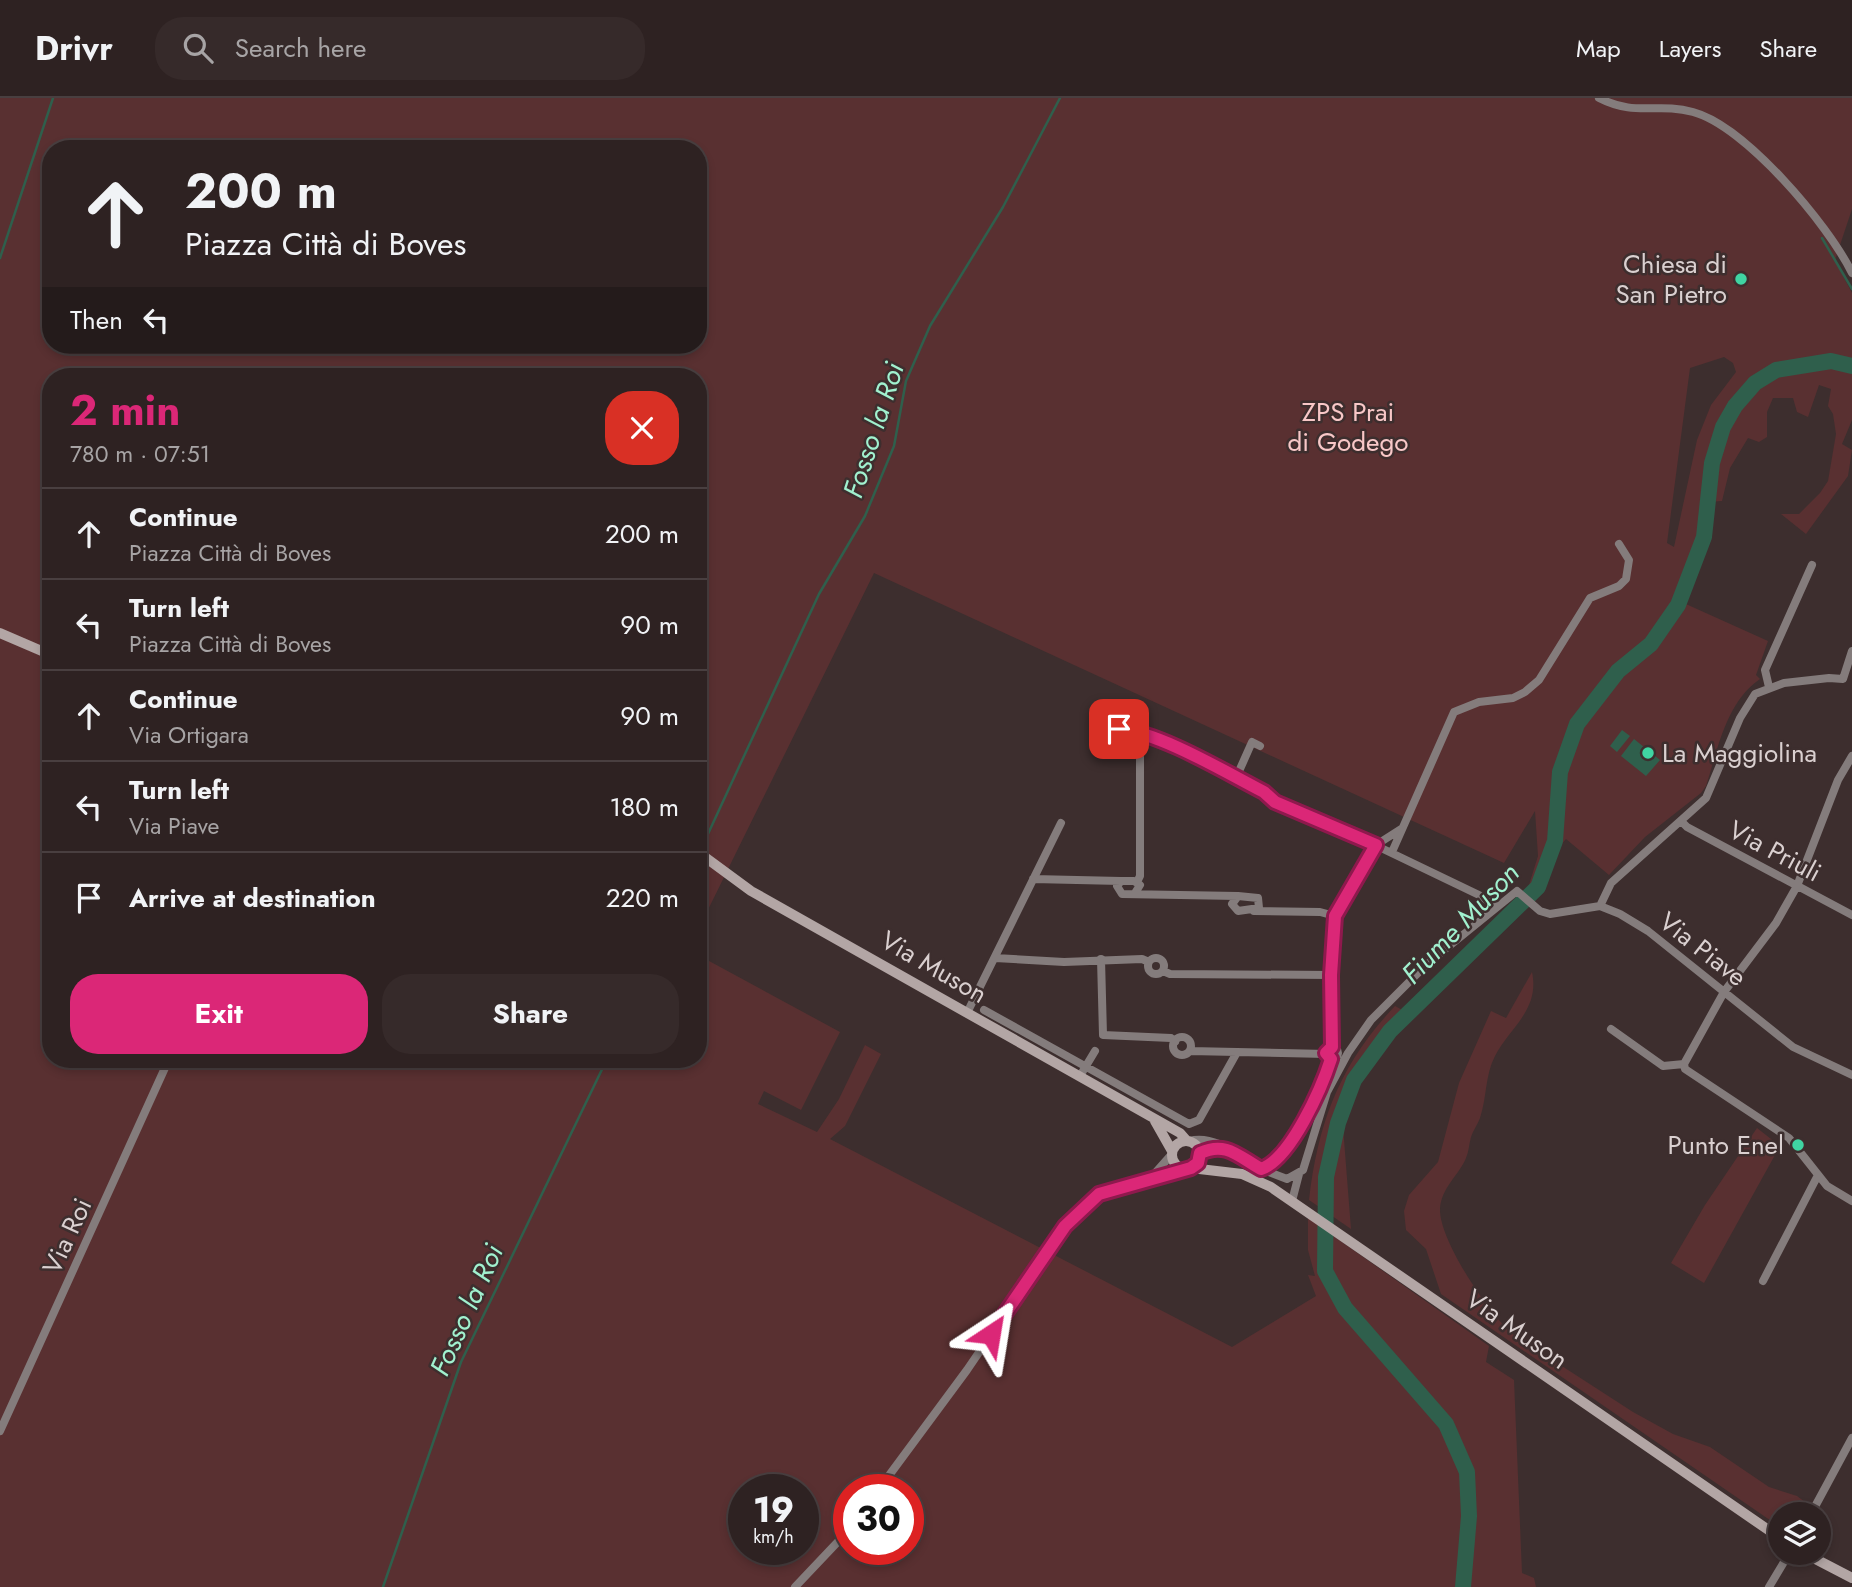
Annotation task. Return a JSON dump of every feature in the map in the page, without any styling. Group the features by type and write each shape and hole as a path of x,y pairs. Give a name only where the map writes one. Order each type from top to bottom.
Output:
{"main road":[{"path":"0,633 42,651"},
{"name":"Via Muson","path":"707,859 751,891 967,1013 1007,1029 1083,1071 1180,1133 1198,1147 1200,1154 1223,1170"},
{"name":"Via Muson","path":"1150,1116 1172,1152 1175,1164 1187,1168 1223,1170 1255,1178 1768,1530"},
{"path":"1172,1152 1178,1143 1188,1141"},
{"path":"1187,1168 1200,1154"},
{"path":"1827,1565 1852,1578"}],"street":[{"path":"1599,98 1620,109 1689,111 1714,121 1776,171 1826,230 1852,273"},
{"path":"1392,852 1454,712 1479,702 1513,698 1539,680 1590,598 1619,586 1626,579 1629,560 1619,544"},
{"path":"1769,687 1765,670 1812,565"},
{"path":"1292,1201 1327,1092 1361,1033 1395,993 1509,894 1521,892 1541,911 1550,914 1600,906 1611,883 1681,821 1710,791 1747,704 1755,694 1769,687 1829,678 1848,680 1852,651"},
{"path":"1119,729 1137,731 1236,778 1275,802 1392,852 1479,895 1495,906"},
{"path":"1236,778 1252,742 1260,746"},
{"path":"1852,756 1838,780 1797,886 1776,923 1724,992 1684,1064 1685,1069 1789,1138 1827,1186 1852,1201"},
{"path":"1140,757 1140,890"},
{"name":"Via Priuli","path":"1681,821 1686,827 1852,915"},
{"path":"967,1013 1061,823"},
{"path":"1261,1169 1276,1161 1287,1147 1322,1086 1330,1053 1335,916 1376,845 1401,828"},
{"path":"1033,879 1105,879 1119,884 1122,894 1140,890 1254,896 1257,908"},
{"path":"1224,896 1238,911 1257,908 1268,911 1320,912 1335,916"},
{"path":"1231,904 1238,896"},
{"name":"Via Piave","path":"1600,906 1620,914 1648,931 1793,1047 1852,1075"},
{"path":"995,958 1063,962 1101,959 1142,959 1149,962 1158,958 1165,965 1163,971 1170,974 1331,975"},
{"path":"1101,959 1102,1032 1105,1036"},
{"path":"984,1010 1007,1029"},
{"path":"1611,1029 1663,1066 1684,1064"},
{"path":"1105,1036 1171,1038 1179,1054 1189,1051 1236,1054 1330,1053"},
{"path":"1105,1036 1083,1071 1189,1124 1196,1123 1236,1054"},
{"name":"Via Roi","path":"0,1431 165,1068"},
{"path":"1188,1141 1199,1138 1215,1141 1283,1179 1299,1174"},
{"path":"1200,1154 1213,1147 1224,1148"},
{"path":"1150,1181 1172,1152"},
{"path":"890,1474 967,1370 1065,1226 1099,1194 1187,1168"},
{"path":"1763,1281 1818,1175"},
{"path":"1817,1502 1852,1438"},
{"path":"795,1587 833,1548"},
{"path":"1769,1587 1782,1565"}],"green space":[{"name":"ZPS Prai di Godego","path":"0,98 1852,98 1852,209 1835,260 1852,293 1852,420 1842,444 1852,450 1848,476 1806,534 1781,514 1799,514 1820,493 1828,481 1836,434 1833,414 1828,406 1831,389 1819,385 1808,417 1797,412 1793,398 1773,398 1767,412 1767,437 1759,442 1748,438 1730,468 1722,501 1706,502 1696,549 1677,600 1768,641 1756,675 1760,679 1748,689 1731,713 1706,786 1701,793 1645,837 1609,875 1566,839 1551,856 1544,885 1537,895 1529,885 1538,856 1535,811 1504,863 874,573 707,912 707,368 42,368 42,1068 707,1068 707,960 840,1032 801,1110 764,1091 758,1104 817,1132 839,1099 865,1045 881,1054 845,1126 830,1139 1232,1347 1316,1296 1308,1275 1315,1276 1308,1250 1308,1218 1489,1346 1486,1362 1514,1380 1522,1573 1534,1578 1536,1587 0,1587","holes":["1724,357 1733,363 1736,372 1711,405 1697,440 1674,547 1667,543 1690,368"]},
{"path":"1532,972 1532,997 1528,1008 1495,1056 1489,1071 1482,1110 1467,1155 1441,1201 1442,1223 1468,1276 1492,1312 1514,1335 1633,1412 1673,1434 1710,1447 1769,1487 1797,1496 1805,1502 1768,1502 1768,1519 1441,1294 1426,1249 1406,1230 1404,1211 1409,1195 1438,1162 1459,1083 1491,1011 1506,1018"},
{"path":"1395,1006 1408,1013 1380,1037 1343,1127 1351,1229 1309,1200 1318,1145 1346,1072 1376,1028"},
{"path":"1757,1128 1780,1146 1704,1283 1671,1263 1705,1205"}],"shaded area":[{"path":"1622,730 1630,736 1617,752 1610,746"},
{"path":"1634,739 1660,760 1646,776 1621,756"}],"waterway":[{"path":"0,258 53,98"},
{"name":"Fosso la Roi","path":"707,836 819,594 865,516 894,446 906,381 930,326 1003,207 1060,98"},
{"path":"1822,238 1852,289"},
{"name":"Fiume Muson","path":"1463,1587 1469,1516 1467,1472 1446,1424 1345,1308 1325,1271 1326,1177 1338,1123 1354,1080 1390,1031 1538,887 1555,841 1560,772 1577,724 1618,671 1651,644 1678,605 1704,537 1712,463 1723,427 1735,406 1755,383 1776,370 1831,361 1852,366"},
{"name":"Fosso la Roi","path":"383,1587 461,1362 603,1068"}],"place":[{"name":"Chiesa di San Pietro","path":"1741,279"},
{"name":"La Maggiolina","path":"1648,753"},
{"name":"Punto Enel","path":"1798,1145"}],"route":[{"path":"991,1334 1065,1226 1099,1194 1191,1168 1198,1163 1200,1153 1213,1147 1224,1148 1261,1169 1276,1161 1322,1086 1331,1059 1326,1053 1332,1047 1331,975 1335,916 1376,845 1275,802 1264,792 1137,731 1119,729"}]}
